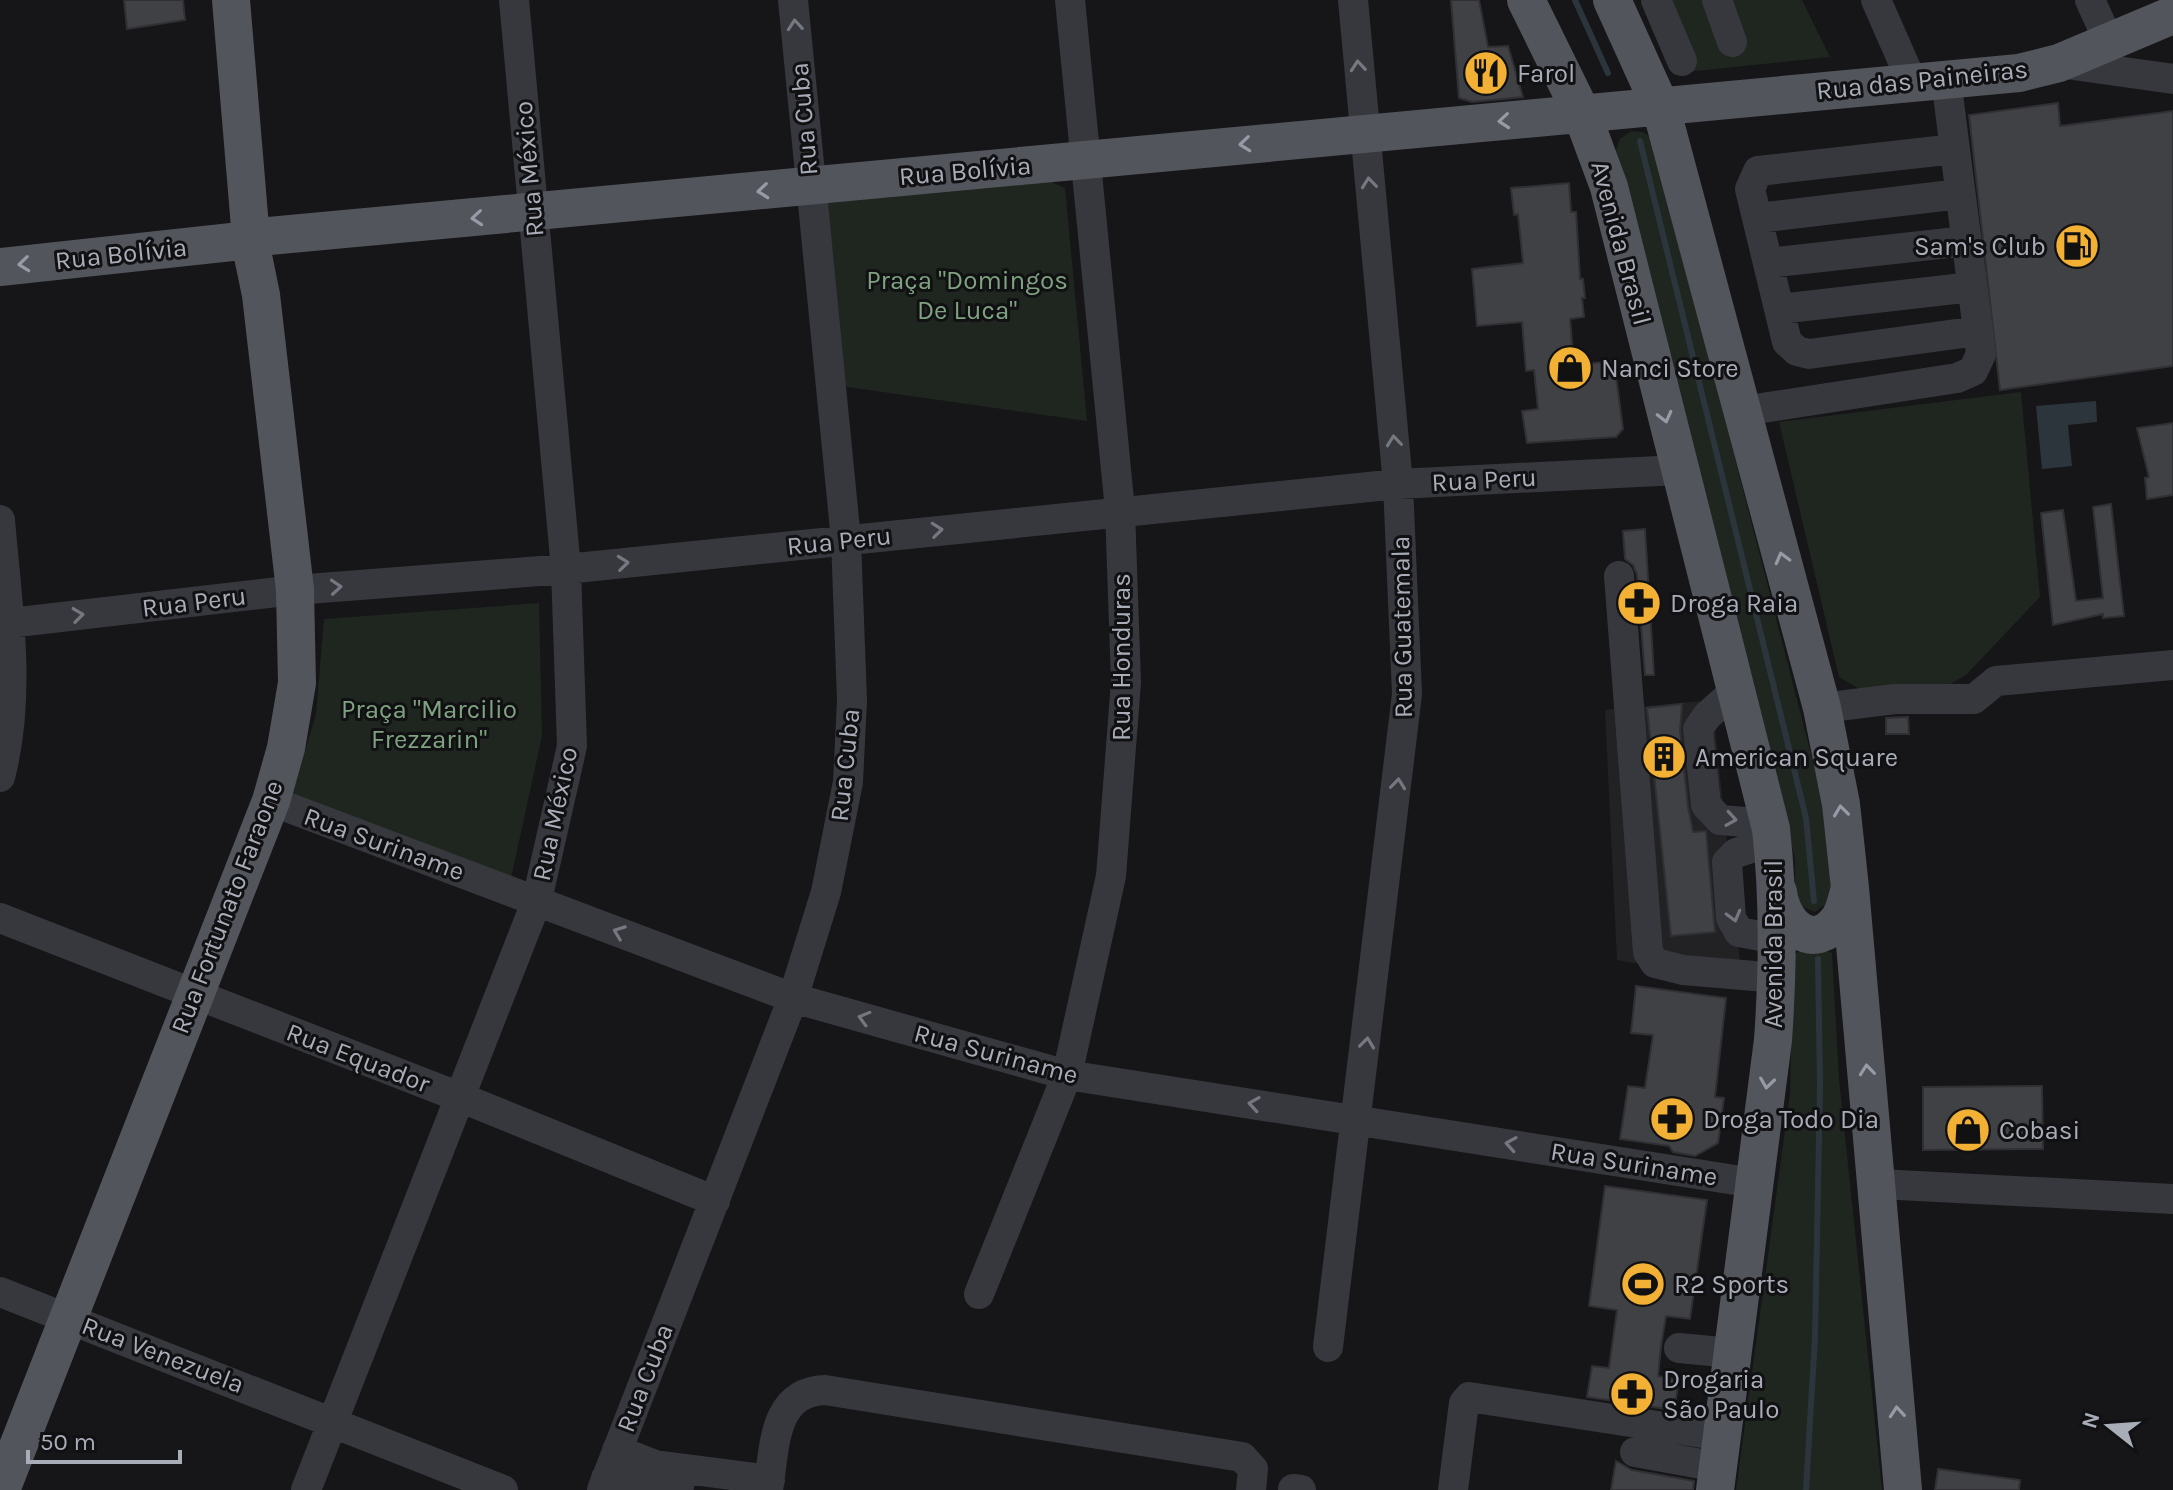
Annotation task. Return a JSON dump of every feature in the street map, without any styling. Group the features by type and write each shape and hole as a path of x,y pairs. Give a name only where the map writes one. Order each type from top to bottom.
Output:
{"main road":[{"name":"Rua Fortunato Faraone","path":"1,1490 271,801 286,748 297,683 295,590 231,0"},
{"name":"Avenida Brasil","path":"1526,0 1582,114 1609,187 1772,835 1777,889 1778,978 1718,1464"},
{"path":"1615,1 1661,108 1822,708 1841,804 1879,1184 1903,1490"},
{"name":"Rua das Paineiras","path":"1661,108 2019,73 2059,63 2173,15"},
{"name":"Rua Bolívia","path":"0,267 254,233 533,214 1364,133 1661,108"},
{"path":"1777,889 1784,917 1799,931 1811,933 1822,932 1839,919 1850,888"}],"street":[{"name":"Rua México","path":"306,1490 537,900 572,746 566,569 514,0"},
{"name":"Rua Cuba","path":"608,1473 793,998 826,892 848,782 852,700 846,540 793,0"},
{"name":"Rua Honduras","path":"979,1294 1067,1075 1111,876 1126,682 1120,510 1070,0"},
{"name":"Rua Guatemala","path":"1328,1347 1407,694 1398,484 1353,0"},
{"path":"1656,0 1682,61"},
{"path":"1717,0 1732,42"},
{"path":"1743,411 1957,378 1973,371 1981,354 1955,149 1929,80 1876,0"},
{"path":"2090,0 2109,42"},
{"path":"2059,63 2173,79"},
{"path":"1955,149 1758,171 1750,189 1787,342 1797,351 1809,354 1978,331"},
{"path":"1758,218 1960,194"},
{"path":"1768,263 1966,241"},
{"path":"1779,309 1972,287"},
{"name":"Rua Peru","path":"4,623 295,590 566,569 1398,484 1678,470"},
{"path":"0,520 4,623 13,682 8,746 0,777"},
{"path":"1619,576 1648,952 1655,963 1683,970 1778,978"},
{"path":"1822,708 1895,699 1974,699 1996,681 2173,665"},
{"path":"1736,690 1707,716 1698,729 1706,805 1720,820 1746,822 1772,835"},
{"name":"Rua Suriname","path":"271,801 793,998 1067,1075 1754,1183"},
{"path":"1772,835 1736,853 1727,862 1731,918 1739,932 1777,939"},
{"name":"Rua Equador","path":"0,918 462,1098 715,1201"},
{"path":"1879,1184 2173,1199"},
{"name":"Rua Venezuela","path":"0,1292 503,1490"},
{"path":"1679,1348 1732,1353"},
{"path":"608,1473 655,1465 769,1485 782,1418 788,1403 798,1395 825,1390 1242,1457 1253,1469 1251,1490"},
{"path":"1453,1490 1464,1403 1469,1397 1718,1464"},
{"path":"1635,1452 1718,1464"},
{"path":"608,1473 705,1490"}],"shaded area":[{"path":"2096,401 2097,422 2068,425 2072,466 2042,469 2036,406"},
{"path":"1712,700 1742,982 1617,960 1605,710"}],"green space":[{"path":"1645,0 1802,0 1830,57 1677,73"},
{"path":"1631,131 1643,132 1653,139 1823,801 1833,899 1815,912 1795,903 1795,858 1616,150 1620,139"},
{"name":"Praça \"Domingos De Luca\"","path":"1047,180 1065,188 1087,421 834,385 827,203"},
{"path":"2021,392 2040,597 1966,675 1938,691 1863,691 1839,677 1779,422"},
{"name":"Praça \"Marcilio Frezzarin\"","path":"539,603 542,736 511,878 292,795 316,714 324,619"},
{"path":"1823,949 1832,953 1839,1078 1882,1490 1736,1490 1790,1094 1793,955 1802,950"}],"building":[{"path":"124,0 183,0 185,20 127,29"},
{"name":"Farol","path":"1451,0 1479,0 1488,47 1508,46 1523,97 1472,102 1459,98"},
{"name":"Sam's Club","path":"2058,103 2060,126 2173,111 2173,366 2000,390 1969,115"},
{"path":"1569,183 1571,212 1576,212 1580,279 1583,279 1585,298 1582,298 1584,317 1570,319 1574,365 1614,361 1623,429 1616,437 1527,443 1522,411 1538,409 1534,370 1526,371 1522,322 1477,326 1472,269 1523,263 1518,214 1514,215 1511,188"},
{"path":"2173,423 2173,495 2147,499 2145,478 2149,477 2137,428"},
{"path":"2111,504 2124,616 2103,618 2103,614 2053,625 2041,513 2063,510 2076,601 2103,598 2093,507"},
{"path":"1645,529 1654,675 1645,675 1637,575 1633,565 1625,559 1623,531"},
{"path":"1682,704 1680,731 1688,807 1693,832 1706,831 1715,932 1671,936 1647,708"},
{"path":"1908,717 1909,734 1886,734 1886,718"},
{"path":"1636,986 1726,998 1715,1097 1724,1098 1718,1143 1695,1156 1673,1152 1669,1146 1620,1139 1628,1086 1645,1088 1653,1035 1631,1033"},
{"path":"2042,1086 2043,1149 1923,1150 1923,1087"},
{"path":"1605,1186 1707,1200 1690,1319 1666,1316 1661,1346 1658,1376 1679,1380 1674,1410 1587,1397 1592,1366 1609,1368 1617,1310 1589,1306"},
{"path":"1616,1461 1632,1470 1694,1481 1693,1490 1611,1490"},
{"path":"1938,1469 2020,1480 2019,1490 1935,1490"}],"waterway":[{"path":"1575,0 1608,73"},
{"path":"1640,141 1806,818 1814,901"},
{"path":"1806,1490 1815,1337 1820,1086 1818,959"}],"place":[{"name":"Farol","path":"1486,73"},
{"name":"Sam's Club","path":"2077,246"},
{"name":"Nanci Store","path":"1570,368"},
{"name":"Droga Raia","path":"1639,603"},
{"name":"American Square","path":"1664,757"},
{"name":"Droga Todo Dia","path":"1672,1119"},
{"name":"Cobasi","path":"1968,1130"},
{"name":"R2 Sports","path":"1643,1284"},
{"name":"Drogaria São Paulo","path":"1632,1394"}]}
